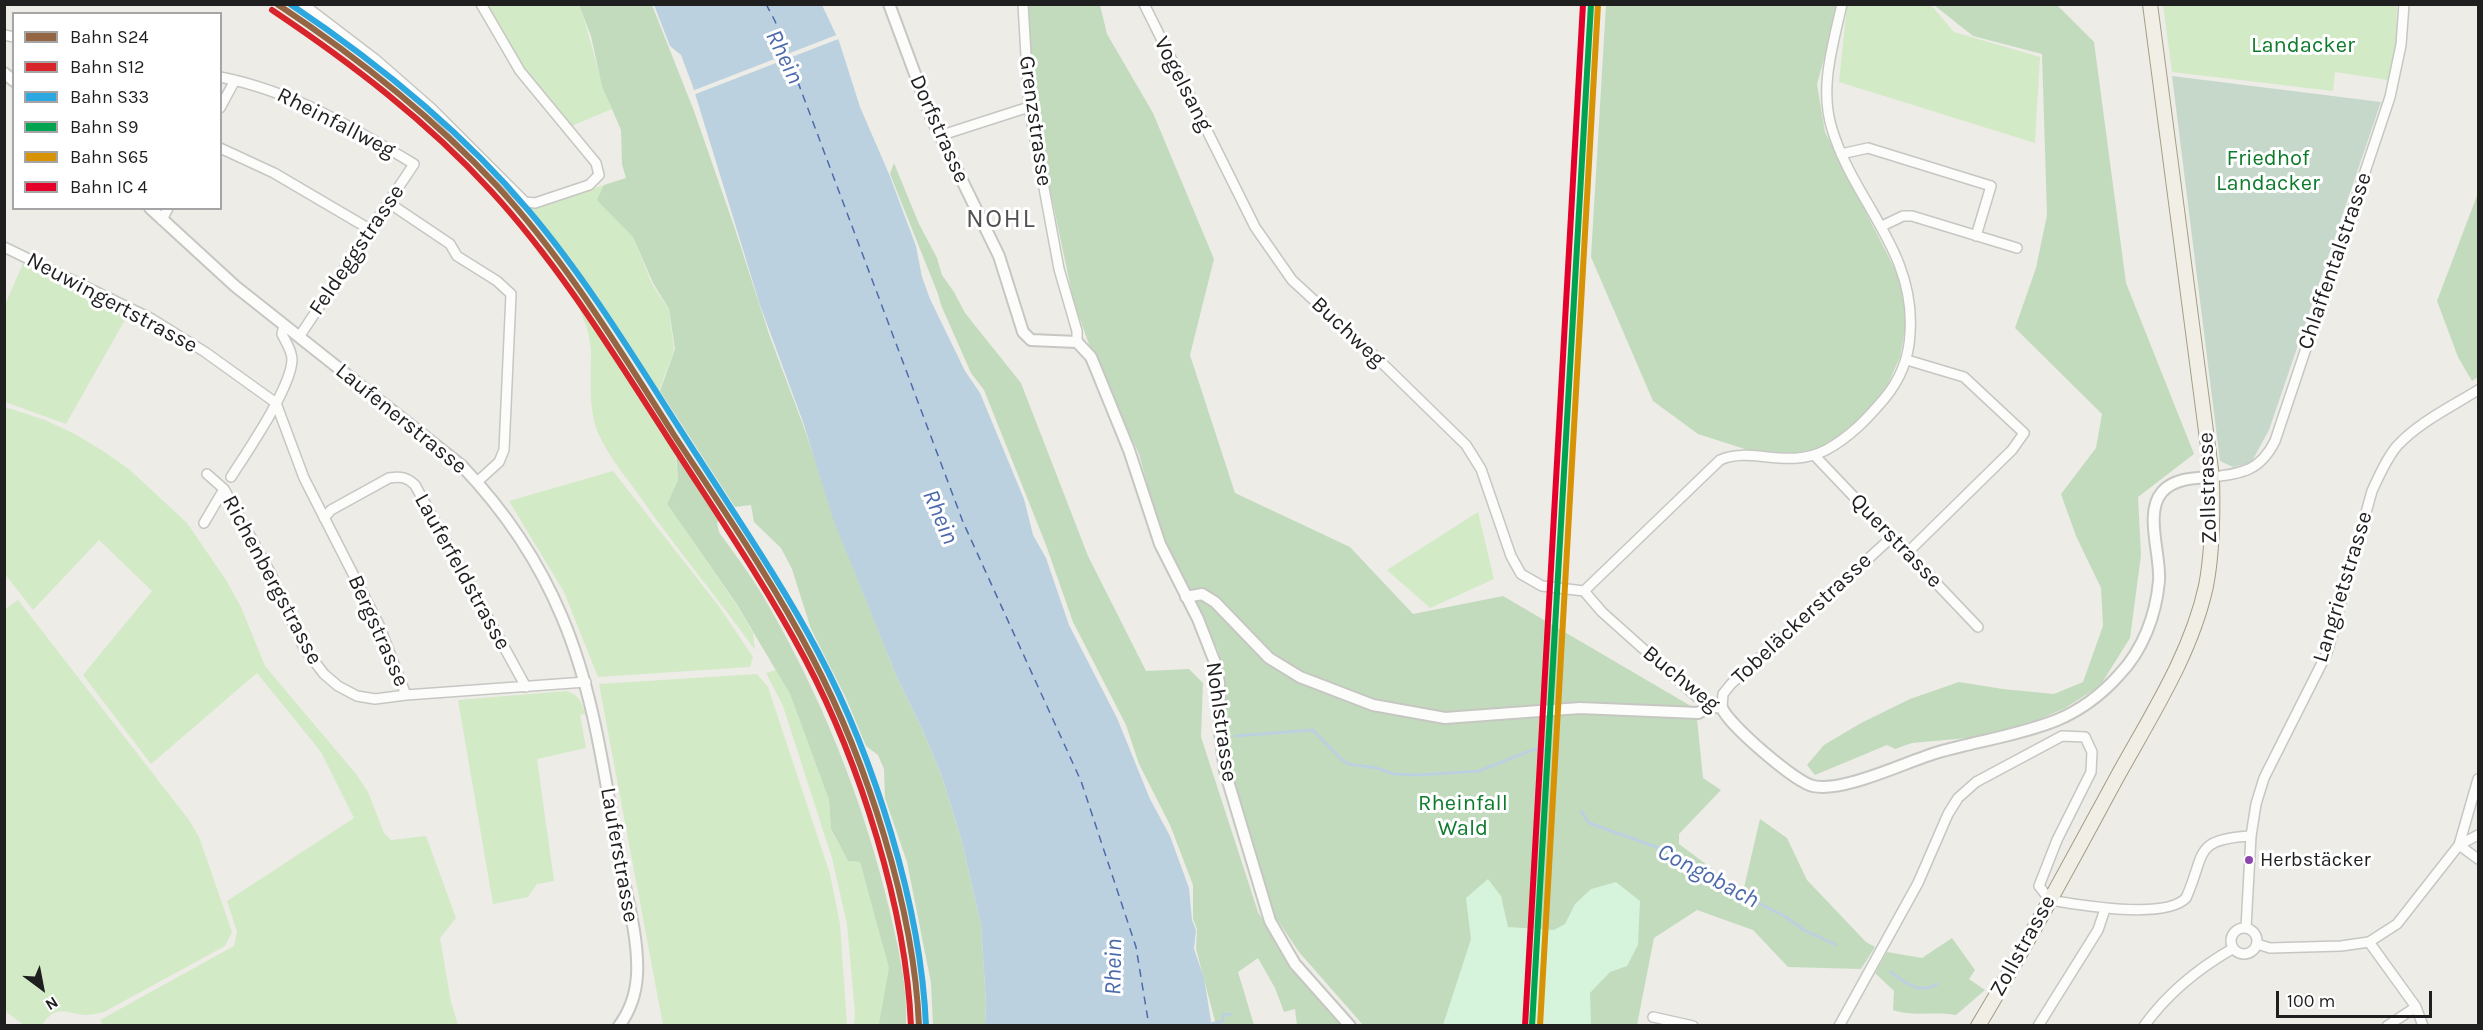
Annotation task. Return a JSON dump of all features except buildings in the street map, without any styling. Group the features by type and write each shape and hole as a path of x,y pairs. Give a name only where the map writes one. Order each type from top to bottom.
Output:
{"main road":[{"name":"Zollstrasse","path":"1978,1026 2050,900 2182,655 2205,587 2211,556 2212,477 2150,4"}],"street":[{"path":"303,4 375,59 431,108 525,202 535,203 592,183 599,174 596,163 520,71 481,4"},
{"name":"Dorfstrasse","path":"890,4 939,136 999,256 1023,332 1031,340 1077,342"},
{"name":"Grenzstrasse","path":"1023,4 1029,107 1059,269 1077,331 1077,342"},
{"name":"Vogelsang","path":"1144,4 1223,163"},
{"path":"1584,591 1720,460 1736,455 1791,459 1815,456 1854,431 1888,394 1907,360 1911,321 1910,295 1899,260 1841,154 1831,128 1826,82 1842,4"},
{"name":"Chlaffentalstrasse","path":"2212,477 2250,469 2267,456 2275,441 2390,97 2400,55 2404,4"},
{"name":"Rheinfallweg","path":"222,77 267,88 313,108 414,164"},
{"path":"222,104 235,80"},
{"path":"939,136 1029,107"},
{"path":"1841,154 1868,148 1991,186 1976,236"},
{"path":"222,149 274,173 370,230"},
{"name":"Buchweg","path":"1223,163 1255,226 1292,280 1466,445 1481,469 1511,556 1521,574 1535,583 1549,587 1584,591 1602,612 1697,697 1716,707 1746,736 1799,780 1812,786 1828,787 1860,779 1917,758 2057,720 2081,708 2101,694 2121,674 2140,646 2153,616 2159,580 2153,519 2157,498 2176,482 2212,477"},
{"name":"Feldeggstrasse","path":"299,337 414,164"},
{"path":"388,203 450,244 457,256 497,281 511,294 504,450 499,462 477,482"},
{"name":"Laufenerstrasse","path":"152,210 235,286 452,458 489,495 548,588 561,615 586,682"},
{"path":"162,220 167,210"},
{"path":"1882,226 1903,216 1912,216 2017,248"},
{"name":"Neuwingertstrasse","path":"4,247 152,320 205,351 276,403"},
{"path":"231,477 276,403 292,362 290,350 282,334 284,325"},
{"name":"Nohlstrasse","path":"1077,342 1091,357 1129,450 1160,544 1214,660 1219,682 1220,732 1225,771 1266,910 1277,937 1295,964 1350,1026"},
{"path":"1907,360 1964,378 2024,433 2012,450 1908,553"},
{"name":"Langrietstrasse","path":"2246,928 2254,810 2264,778 2327,653 2372,491 2382,468 2397,446 2414,430 2478,390"},
{"name":"Bergstrasse","path":"276,403 304,478 379,624 406,695 586,682"},
{"name":"Querstrasse","path":"1815,456 1978,627"},
{"name":"Richenbergstrasse","path":"207,474 224,489 271,574 304,648 324,674 338,686 357,696 375,699 406,695"},
{"name":"Lauferfeldstrasse","path":"324,518 331,510 389,478 409,479 526,687"},
{"path":"204,523 224,489"},
{"name":"Tobeläckerstrasse","path":"1716,707 1731,684 1892,537"},
{"path":"1186,597 1202,594 1215,602 1269,658 1300,677 1373,705 1444,718 1580,708 1698,713 1716,707"},
{"name":"Lauferstrasse","path":"586,682 636,954 638,975 635,990 631,1005 619,1026"},
{"path":"1839,1026 1918,883 1948,814 1958,798 1976,782 2062,736 2085,737 2092,752 2091,772 2057,840 2039,886 2050,900 2105,909 2174,907 2182,902 2189,892 2202,852 2208,845 2215,840 2251,836"},
{"path":"2257,944 2270,948 2341,946 2369,942 2397,924 2459,845 2478,779"},
{"path":"2459,845 2478,835"},
{"path":"2459,845 2478,859"},
{"path":"2038,1026 2098,930 2105,909"},
{"path":"2246,928 2256,935 2257,944 2252,951 2244,955 2232,949 2231,936 2237,929 2246,928"},
{"path":"2369,942 2416,1007 2423,1026"},
{"path":"2144,1026 2153,1013 2201,968 2232,949"},
{"path":"2387,1026 2416,1007"},
{"path":"1653,1017 1694,1026"}],"green space":[{"path":"484,5 579,5 602,84 612,109 569,127 522,70"},
{"path":"579,5 652,5 694,111 770,337 844,544 896,675 941,774 961,838 981,925 986,1003 985,1025 933,1025 931,983 907,862 885,798 884,769 878,755 866,746 846,698 811,629 792,569 781,548 754,522 751,505 735,507 660,391 675,349 669,309 653,283 633,237 597,200 604,185 626,178 622,164 621,130 602,86 591,36"},
{"name":"Rheinfall Wald","path":"1026,5 1100,5 1107,34 1153,113 1214,259 1190,355 1235,493 1350,547 1413,614 1503,596 1696,709 1703,778 1721,790 1679,834 1679,844 1743,892 1760,819 1787,838 1807,880 1866,942 1875,947 1861,969 1788,967 1753,930 1697,910 1654,938 1637,1025 1363,1025 1299,952 1272,912 1250,841 1227,752 1225,676 1218,650 1162,539 1139,454 1090,347 1074,303 1037,128 1029,65"},
{"path":"1606,5 1839,5 1817,84 1825,132 1902,283 1907,319 1900,357 1884,393 1856,428 1811,454 1748,450 1698,434 1653,401 1591,257"},
{"path":"1847,5 1931,5 1954,32 2040,57 2035,143 1839,82"},
{"path":"1934,5 2057,5 2094,42 2126,283 2194,454 2138,497 2141,555 2130,638 2100,686 2065,708 2016,730 1990,736 1912,743 1895,749 1887,745 1815,775 1807,765 1824,745 1861,723 1910,699 1959,682 2054,694 2083,682 2103,626 2101,588 2076,536 2061,494 2096,448 2102,414 2015,328 2036,268 2047,215 2042,54 1973,36"},
{"name":"Landacker","path":"2163,5 2397,5 2396,43 2388,80 2335,72 2333,91 2172,72"},
{"name":"Friedhof Landacker","path":"2172,76 2381,102 2269,430 2251,463 2233,467 2220,461"},
{"path":"894,163 919,224 937,258 942,275 965,313 1021,383 1088,556 1146,671 1189,669 1203,683 1201,737 1258,912 1291,965 1342,1025 1297,1025 1295,1009 1284,1012 1275,988 1258,958 1238,972 1254,1025 1216,1025 1196,949 1197,929 1193,919 1193,885 1170,825 1139,764 1126,725 1073,622 1046,545 984,390 971,373 941,305 890,174"},
{"path":"605,185 633,237 652,284 669,310 674,350 657,397 577,278 525,209"},
{"path":"2478,193 2478,377 2472,381 2458,357 2437,301"},
{"path":"543,247 588,308 674,444 678,480 667,504 736,604 753,633 755,650 616,465 602,441 593,414 591,352 585,323 580,310 564,285 536,251"},
{"path":"25,259 130,311 66,424 5,402 4,307"},
{"path":"5,407 45,420 103,451 130,470 187,523 226,580 241,607 265,666 356,774 368,792 384,833 391,840 426,836 456,918 440,938 451,1002 458,1025 103,1025 100,1020 234,946 237,932 227,901 354,818 321,752 257,673 151,764 83,675 152,591 99,540 33,610 5,574"},
{"path":"676,453 690,470 721,518 717,523 719,532 758,588 784,633 838,748 866,827 889,908 904,981 906,1025 880,1025 879,1023 889,968 860,862 848,861 831,829 829,800 790,694 736,603 667,504 678,480"},
{"path":"613,471 718,605 753,657 750,667 598,677 564,592 509,501"},
{"path":"1478,512 1494,579 1430,608 1387,570"},
{"path":"18,600 189,820 199,837 232,932 225,946 104,1012 85,1015 61,1011 52,1014 42,1025 24,1025 5,1011 4,610"},
{"path":"776,670 790,694 829,800 831,830 848,861 860,862 890,968 880,1025 854,1025 847,924 832,858 783,706 766,673"},
{"path":"757,674 768,687 830,874 840,924 847,1025 663,1025 599,684"},
{"path":"567,691 577,697 583,706 585,714 580,715 586,748 537,759 554,881 537,884 528,897 493,904 458,700"},
{"path":"1488,879 1501,896 1508,927 1554,930 1565,924 1575,904 1591,889 1616,882 1640,901 1638,945 1627,966 1610,972 1590,993 1591,1025 1443,1025 1471,939 1466,898"},
{"path":"1952,938 1975,970 1969,979 1985,990 1956,1015 1893,1010 1894,991 1875,973 1887,952 1922,958"}],"water":[{"name":"Rhein","path":"654,5 822,5 839,41 860,107 889,174 916,246 922,277 930,299 965,371 980,393 1024,499 1033,535 1046,558 1069,625 1117,718 1150,799 1170,836 1189,888 1192,920 1196,930 1194,949 1204,978 1211,1021 1209,1025 985,1025 986,1003 981,925 961,838 941,774 896,675 833,519 803,422 760,305 693,87 681,55 670,46"}],"pier":[{"path":"839,34 841,38 693,95 692,91"}],"waterway":[{"name":"Congobach","path":"1235,736 1313,730 1348,764 1377,768 1393,774 1418,775 1479,771 1535,749 1556,752"},
{"name":"Congobach","path":"1581,811 1589,823 1662,849 1709,871 1741,894 1786,917 1804,930 1836,945"},
{"name":"Congobach","path":"1891,972 1907,984 1918,988 1937,984"},
{"path":"1207,1025 1223,1021 1223,1015 1231,1014"}],"ferry route":[{"path":"766,4 775,21 963,522 1081,781 1136,947 1149,1026"}],"rail line":[{"name":"S24","path":"277,4 365,66 420,112 472,160 522,215 569,276 612,338 763,572 812,657 832,698 869,789 884,836 908,933 919,1026"},
{"name":"S33","path":"290,4 355,50 417,99 447,125 503,181 529,211 575,270 617,331 775,577 839,694 875,785 891,833 915,931 926,1026"},
{"name":"S9","path":"1532,1026 1591,4"},
{"name":"S65","path":"1540,1026 1598,4"},
{"name":"S12","path":"272,10 387,94 441,141 491,191 540,249 585,311 739,547 805,659 844,744 861,790 890,885 900,934 911,1026"}],"transit line":[{"path":"1525,1026 1583,4"}],"place":[{"name":"Herbstäcker","path":"2249,860"}],"district":[{"name":"NOHL","path":"1001,220"}]}
